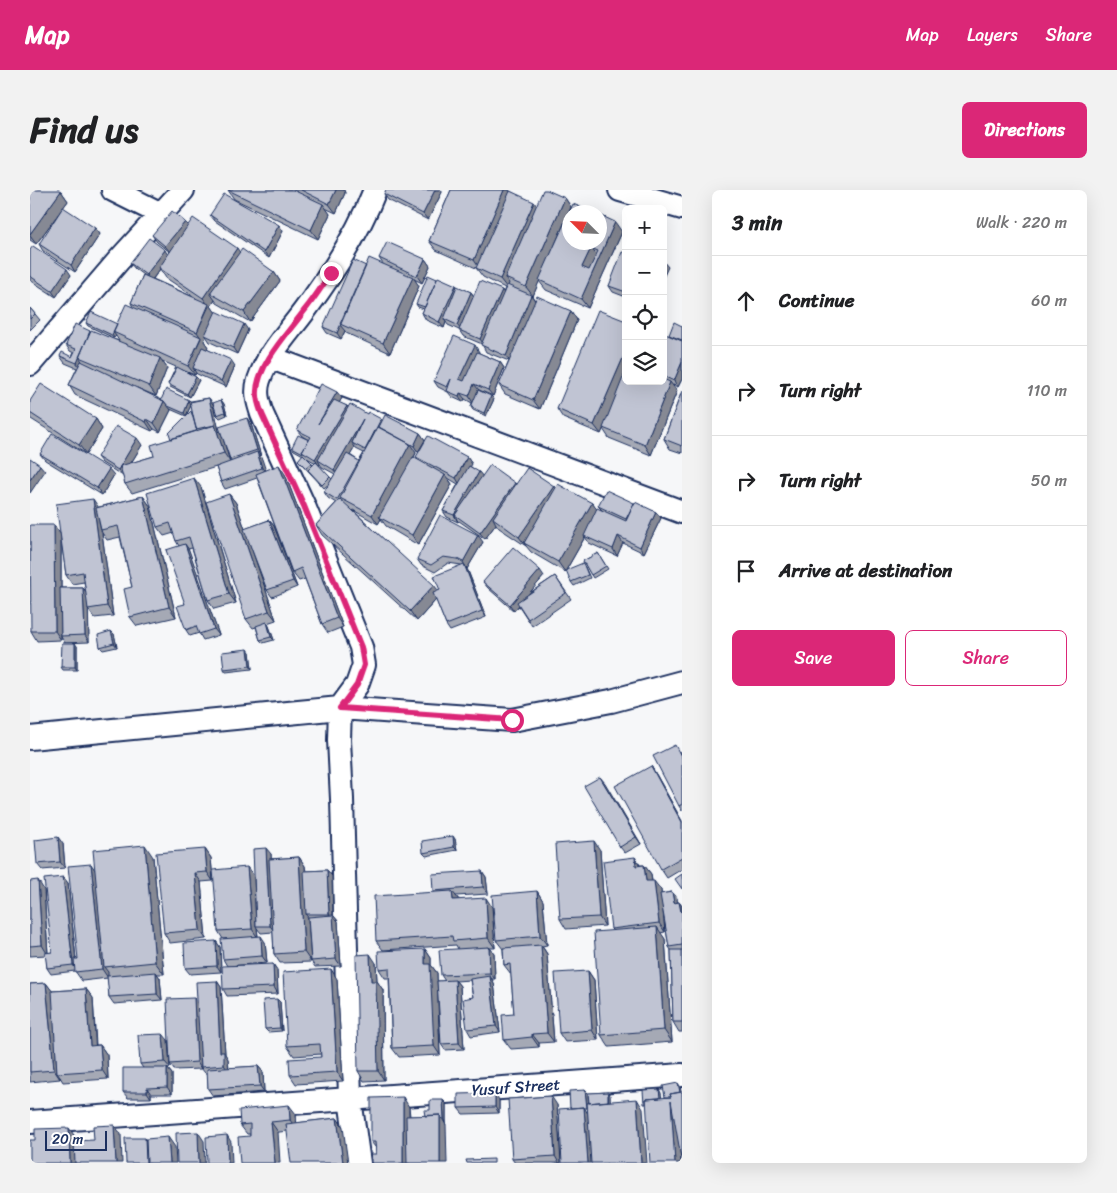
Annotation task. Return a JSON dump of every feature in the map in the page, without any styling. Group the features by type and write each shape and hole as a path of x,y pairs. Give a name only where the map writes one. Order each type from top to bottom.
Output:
{"street":[{"path":"113,190 161,214"},
{"path":"30,364 119,260 183,190"},
{"path":"359,1163 350,1098 339,740 340,708 357,685 364,665 361,647 304,506 258,403 256,390 269,357 331,273 368,207 375,190"},
{"path":"620,190 682,208"},
{"path":"269,357 682,512"},
{"path":"30,738 340,708 512,720 611,701 682,682"},
{"name":"Yusuf Street","path":"30,1122 682,1075"}],"building":[{"path":"30,190 61,191 30,234"},
{"path":"228,190 293,190 323,204 311,230"},
{"path":"301,190 336,190 329,204"},
{"path":"386,190 435,190 423,214 384,194"},
{"path":"451,190 504,190 474,260 429,241"},
{"path":"543,190 565,198 526,287 505,278"},
{"path":"510,191 534,202 500,279 476,268"},
{"path":"224,194 279,225 264,252 210,215"},
{"path":"63,207 95,228 71,265 39,244"},
{"path":"172,211 185,222 165,246 152,235"},
{"path":"193,218 237,248 203,298 159,268"},
{"path":"607,218 615,222 607,240"},
{"path":"562,229 562,250 590,250 582,267 589,270 598,251 596,250 603,250 581,299 539,280"},
{"path":"149,238 165,250 146,275 130,263"},
{"path":"387,242 425,259 417,276 379,258"},
{"path":"33,246 67,269 52,291 30,276 30,250"},
{"path":"242,249 274,272 244,312 210,293"},
{"path":"622,252 622,291 609,286"},
{"path":"369,258 413,277 383,343 340,324"},
{"path":"353,260 366,266 337,333 323,327"},
{"path":"143,275 209,304 197,332 131,303"},
{"path":"428,275 437,279 425,307 416,304"},
{"path":"438,277 456,285 439,322 422,313"},
{"path":"480,281 502,290 480,339 459,330"},
{"path":"507,285 531,295 506,356 481,345"},
{"path":"457,286 471,292 457,325 444,319"},
{"path":"537,296 571,311 533,400 499,385"},
{"path":"126,304 201,337 188,366 113,332"},
{"path":"30,308 35,314 30,319"},
{"path":"598,310 622,319 622,360 594,425 557,409"},
{"path":"216,311 244,324 233,348 205,335"},
{"path":"91,312 117,324 112,335 86,323"},
{"path":"674,322 682,326 682,340 669,335"},
{"path":"75,324 90,331 77,363 60,356 62,352 72,357 76,349 66,345"},
{"path":"91,330 160,358 149,386 79,357"},
{"path":"667,335 682,341 682,362 674,381 667,378"},
{"path":"454,336 475,345 459,379 464,381 477,352 500,362 488,390 474,384 469,396 460,393 459,396 447,391 451,379 447,387 434,381"},
{"path":"202,347 231,360 221,381 193,368"},
{"path":"81,361 164,401 154,423 147,419 146,422 69,385"},
{"path":"177,367 196,377 187,394 168,384"},
{"path":"622,380 622,385 667,385 667,381 670,382 645,445 603,428"},
{"path":"41,384 96,419 79,445 30,413 30,401"},
{"path":"321,384 337,392 318,424 334,400 347,406 315,459 302,451 311,437 297,430"},
{"path":"166,389 189,400 184,413 168,406 161,400"},
{"path":"478,390 491,396 484,413 471,407"},
{"path":"682,391 682,446 664,439"},
{"path":"209,398 215,425 196,429 190,402"},
{"path":"221,400 225,412 217,415 213,403"},
{"path":"350,404 367,414 368,412 381,419 365,450 352,443 363,419 334,470 318,460"},
{"path":"191,411 197,431 171,439 169,433"},
{"path":"385,415 420,433 414,446 379,427"},
{"path":"247,418 257,450 230,459 219,427"},
{"path":"215,425 224,453 125,484 120,466 154,456 151,445"},
{"path":"116,426 137,438 118,470 97,457"},
{"path":"378,427 410,444 372,515 340,498"},
{"path":"52,434 109,469 97,488 40,454"},
{"path":"298,435 309,440 302,451 303,453 292,447"},
{"path":"428,436 467,457 456,478 416,457"},
{"path":"257,452 262,468 221,482 216,467"},
{"path":"303,454 312,463 306,468 298,460"},
{"path":"347,454 359,461 337,500 324,492"},
{"path":"413,457 445,475 412,535 379,517"},
{"path":"30,458 40,465 30,480"},
{"path":"316,462 330,477 322,485 308,470"},
{"path":"279,465 337,618 322,624 301,568 292,572 256,474"},
{"path":"490,465 515,483 480,533 455,515"},
{"path":"469,466 479,472 454,515 443,511"},
{"path":"527,468 554,486 519,537 493,518"},
{"path":"194,478 229,594 208,600 189,537 176,541 170,523 157,527 147,493"},
{"path":"558,484 592,503 558,562 524,543"},
{"path":"606,490 634,503 626,519 598,506"},
{"path":"229,494 269,611 246,619 206,502"},
{"path":"143,496 169,607 130,617 124,589 132,587 118,526 101,530 96,508"},
{"path":"93,499 107,606 88,609 83,572 66,575 56,504"},
{"path":"340,499 434,585 410,611 316,525"},
{"path":"635,502 656,512 640,547 618,536 613,549 584,536 597,508 626,521"},
{"path":"440,515 478,535 463,562 443,557 431,565 417,559"},
{"path":"269,520 293,581 267,590 244,529"},
{"path":"30,525 54,525 55,631 31,631"},
{"path":"185,544 214,629 199,634 196,626 186,630 177,606 185,604 166,550"},
{"path":"513,547 540,570 510,605 483,582"},
{"path":"598,553 606,566 591,575 583,561"},
{"path":"583,563 588,575 571,582 566,570"},
{"path":"464,564 482,611 446,625 433,593 440,590 434,576"},
{"path":"555,576 566,593 528,619 517,602"},
{"path":"60,588 83,588 85,635 61,636"},
{"path":"267,622 271,637 260,640 256,626"},
{"path":"111,631 114,643 100,647 98,635"},
{"path":"62,643 75,643 75,667 61,667"},
{"path":"248,649 250,666 224,669 222,652"},
{"path":"675,745 682,758 682,804 679,806 653,756"},
{"path":"651,766 682,823 682,857 661,869 615,786"},
{"path":"600,777 636,837 620,847 584,786"},
{"path":"453,836 454,847 423,853 422,841"},
{"path":"58,837 60,862 37,864 35,840"},
{"path":"594,841 599,917 560,919 555,844"},
{"path":"145,845 155,962 104,967 93,850"},
{"path":"266,848 270,926 256,926 253,849"},
{"path":"205,849 207,872 195,873 200,930 164,933 156,853"},
{"path":"299,857 304,952 274,954 269,859"},
{"path":"635,857 636,866 644,865 646,881 654,881 659,923 611,929 603,861"},
{"path":"91,864 102,969 75,972 74,959 78,959 68,866"},
{"path":"247,867 252,929 218,931 213,870"},
{"path":"327,870 329,914 306,914 304,871"},
{"path":"482,871 483,887 433,891 432,874"},
{"path":"682,874 682,889 675,879"},
{"path":"63,877 73,965 47,968 45,953 52,952 44,879"},
{"path":"38,880 42,945 30,946 30,881"},
{"path":"452,891 453,900 486,898 488,938 453,941 452,936 376,941 374,896"},
{"path":"537,891 540,936 496,940 492,895"},
{"path":"672,892 674,903 679,902 682,912 682,945 669,947 660,894"},
{"path":"333,915 336,959 311,961 308,917"},
{"path":"657,927 664,1030 601,1035 594,932"},
{"path":"261,936 262,956 223,959 221,939"},
{"path":"216,941 217,966 185,968 184,943"},
{"path":"541,945 547,1033 532,1034 532,1037 504,1040 502,1015 514,1014 510,964 504,965 503,948"},
{"path":"489,947 490,973 441,975 439,950"},
{"path":"425,949 425,964 430,964 434,1046 392,1048 389,968 379,969 378,951"},
{"path":"671,950 682,950 682,1022 673,1022"},
{"path":"370,954 371,981 376,981 378,1071 358,1071 356,955"},
{"path":"273,964 274,987 223,989 222,966"},
{"path":"331,969 337,1072 290,1075 289,1059 321,1057 320,1044 287,1046 283,972"},
{"path":"588,971 592,1030 559,1033 555,973"},
{"path":"156,972 157,994 109,997 107,976"},
{"path":"490,976 496,1026 467,1029 463,999 473,997 470,979"},
{"path":"455,980 459,1043 441,1044 437,981"},
{"path":"217,981 220,1052 224,1052 224,1065 201,1067 196,982"},
{"path":"46,983 54,1070 30,1072 30,984"},
{"path":"86,989 90,1046 100,1045 102,1070 57,1073 52,991"},
{"path":"194,998 197,1062 170,1064 167,999"},
{"path":"277,999 280,1028 265,1029 263,1000"},
{"path":"163,1034 165,1062 140,1064 138,1035"},
{"path":"258,1066 260,1086 208,1089 207,1069"},
{"path":"123,1068 167,1068 167,1087 147,1088 147,1092 123,1092"},
{"path":"678,1083 680,1092 670,1094 671,1097 665,1097 663,1086"},
{"path":"659,1089 660,1098 646,1099 646,1104 644,1104 643,1090"},
{"path":"585,1090 587,1108 570,1108 569,1091"},
{"path":"608,1092 608,1101 589,1103 588,1093"},
{"path":"682,1092 682,1163 671,1101 675,1163 650,1163 646,1099 671,1097 670,1094"},
{"path":"495,1093 495,1107 458,1108 458,1094"},
{"path":"551,1096 555,1156 512,1159 508,1099"},
{"path":"403,1097 403,1163 371,1163 371,1154 376,1154 375,1142 371,1142 371,1098"},
{"path":"637,1099 641,1163 591,1163 587,1103"},
{"path":"430,1100 443,1100 444,1119 440,1115 425,1116 424,1110 430,1110"},
{"path":"289,1105 290,1120 271,1122 275,1163 240,1163 238,1137 250,1136 250,1124 240,1125 239,1110"},
{"path":"584,1107 588,1163 562,1163 559,1109"},
{"path":"440,1115 440,1163 407,1163 406,1116"},
{"path":"337,1118 343,1163 291,1163 286,1124"},
{"path":"114,1125 116,1163 75,1163 74,1141 94,1140 93,1126"},
{"path":"69,1128 70,1163 30,1163 30,1140 35,1140 35,1129"},
{"path":"198,1132 199,1163 177,1163 176,1133"},
{"path":"227,1135 228,1163 207,1163 206,1137"},
{"path":"168,1137 170,1163 147,1163 146,1139"},
{"path":"125,1138 145,1138 146,1163 126,1163"},
{"path":"494,1159 494,1163 467,1163 466,1160"}],"route":[{"path":"331,273 269,357 256,390 262,414 304,506 361,647 364,665 357,685 340,708 512,720"}]}
